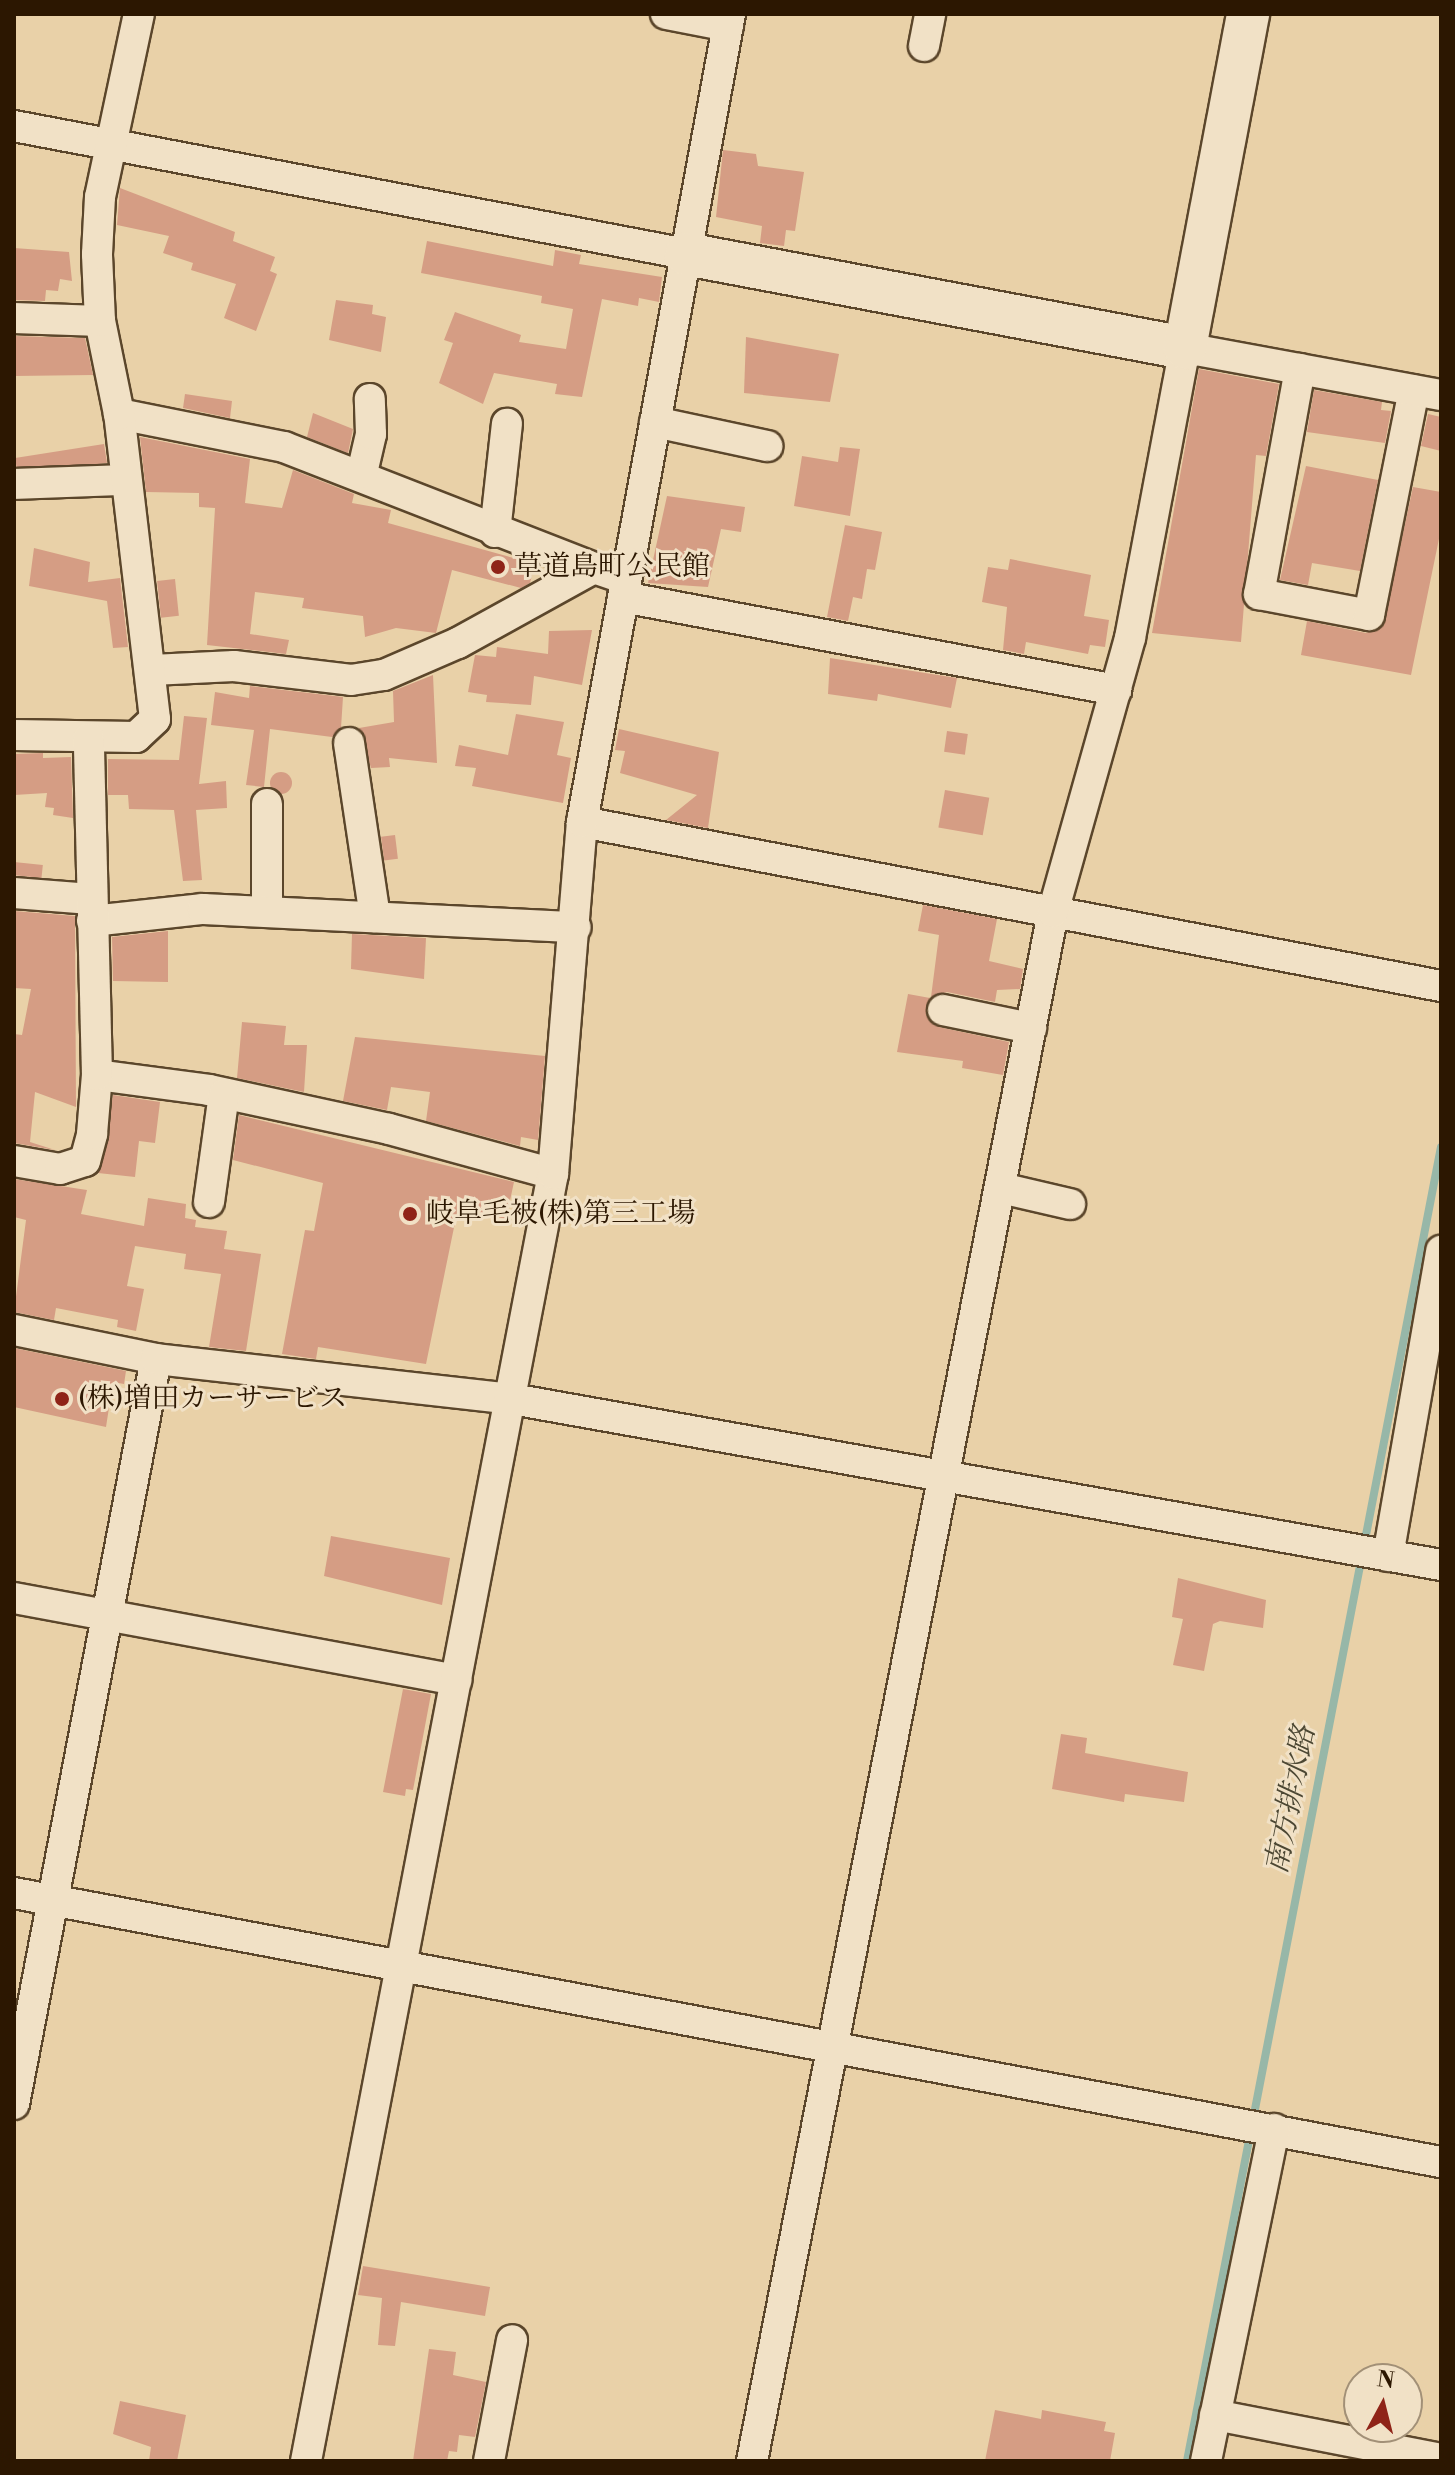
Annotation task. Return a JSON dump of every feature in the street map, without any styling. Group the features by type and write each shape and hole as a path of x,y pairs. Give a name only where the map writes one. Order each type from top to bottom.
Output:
{"street":[{"path":"14,735 136,737 155,719 152,670 125,480 119,414 100,321 100,197 114,143 139,14"},
{"path":"306,2461 553,1174 576,927 582,822 729,20 666,14"},
{"path":"924,46 930,14"},
{"path":"752,2461 830,2046 946,1476 1053,912 1116,690 1248,14"},
{"path":"14,126 1428,393 1369,615 1259,594 1300,369"},
{"path":"14,318 100,321"},
{"path":"362,473 371,434 370,399"},
{"path":"119,414 284,447 362,473 495,532 594,568 625,588 1116,690"},
{"path":"655,422 767,446"},
{"path":"495,532 507,424"},
{"path":"14,484 125,480"},
{"path":"152,670 234,666 351,680 384,675 458,643 594,568"},
{"path":"14,1161 60,1169 85,1161 97,1075 89,738"},
{"path":"349,743 375,917"},
{"path":"267,804 267,912"},
{"path":"582,822 1441,986"},
{"path":"14,893 91,910 203,909 576,927"},
{"path":"943,1010 1031,1028"},
{"path":"97,1075 224,1094 553,1174"},
{"path":"209,1202 224,1094"},
{"path":"1001,1188 1070,1204"},
{"path":"1384,1555 1441,1251"},
{"path":"14,1330 156,1359 512,1399 1346,1551 1441,1565"},
{"path":"14,2104 156,1359"},
{"path":"14,1598 456,1680"},
{"path":"14,1893 1441,2162"},
{"path":"1206,2461 1271,2128"},
{"path":"489,2461 512,2340"},
{"path":"1215,2415 1441,2459"}],"building":[{"path":"723,150 756,154 758,166 804,172 795,231 786,230 784,246 760,243 762,226 716,217"},
{"path":"120,188 235,232 233,241 275,257 270,271 277,274 256,331 224,318 236,284 191,270 193,263 163,253 169,236 117,225"},
{"path":"427,241 553,266 555,250 581,255 579,264 662,277 659,302 639,298 638,306 602,299 582,397 555,394 557,384 494,373 483,404 439,383 453,343 444,340 455,312 521,335 519,342 566,349 573,309 541,303 542,296 421,273"},
{"path":"14,248 69,252 72,281 60,279 58,291 46,290 45,301 14,300"},
{"path":"336,300 373,305 372,314 386,317 381,352 329,340"},
{"path":"14,336 85,338 93,375 14,376"},
{"path":"746,337 839,354 830,402 744,393"},
{"path":"1199,369 1279,384 1266,456 1256,455 1241,642 1152,633"},
{"path":"1314,390 1382,402 1381,410 1391,411 1385,443 1307,432"},
{"path":"185,394 232,401 230,418 183,408"},
{"path":"313,413 353,429 348,453 307,437"},
{"path":"1428,414 1441,417 1441,451 1421,446"},
{"path":"140,437 250,459 245,503 282,508 293,470 354,494 352,503 391,510 388,523 535,564 530,583 521,588 452,570 436,633 396,628 365,637 363,616 302,608 304,598 255,592 250,634 289,640 286,654 207,645 215,508 199,507 199,493 146,492"},
{"path":"104,444 107,463 18,477 15,458"},
{"path":"840,447 860,449 850,516 794,506 802,456 838,462"},
{"path":"1306,466 1378,480 1360,571 1312,563 1308,585 1280,580"},
{"path":"1413,487 1441,492 1441,529 1411,675 1301,655 1307,621 1366,633 1383,626"},
{"path":"667,496 745,507 741,532 721,529 708,587 648,583"},
{"path":"845,525 882,532 875,570 867,569 862,599 853,597 848,621 827,617"},
{"path":"34,548 90,562 88,582 120,578 128,647 113,648 107,601 29,586"},
{"path":"1010,559 1091,575 1084,616 1109,620 1105,647 1090,645 1088,654 1026,642 1024,654 1003,650 1007,607 982,602 988,567 1008,570"},
{"path":"175,579 179,616 161,618 157,581"},
{"path":"592,630 582,685 534,676 531,705 486,702 487,695 468,692 475,655 496,657 497,647 548,654 549,631"},
{"path":"830,658 957,678 951,708 878,694 877,701 828,694"},
{"path":"433,675 437,763 389,758 390,767 371,768 359,728 394,722 393,691"},
{"path":"250,686 343,697 341,728 332,737 270,729 264,787 246,785 254,730 211,725 215,692 249,698"},
{"path":"516,714 564,722 557,755 571,758 563,803 472,786 476,768 455,766 459,745 508,755"},
{"path":"184,716 207,718 199,784 226,781 227,808 196,810 202,880 183,881 174,810 129,809 128,795 108,795 108,759 179,760"},
{"path":"619,729 719,752 708,828 666,820 697,795 620,773 625,751 615,750"},
{"path":"947,731 968,734 965,755 944,752"},
{"path":"43,753 43,758 71,757 73,818 53,815 54,808 45,807 47,793 14,795 14,754"},
{"path":"281,772 289,775 292,783 289,791 281,794 273,791 270,783 273,775"},
{"path":"945,790 989,798 983,835 938,827"},
{"path":"395,835 398,859 384,861 381,837"},
{"path":"14,862 43,865 41,878 14,875"},
{"path":"923,905 997,919 989,961 1023,969 1020,989 997,990 995,1002 947,992 931,997 939,935 918,931"},
{"path":"14,911 75,916 76,1107 35,1092 30,1142 55,1150 14,1143 14,1034 22,1035 31,989 14,988"},
{"path":"168,931 168,982 113,981 112,937"},
{"path":"352,934 426,938 424,979 351,969"},
{"path":"908,994 930,998 926,1015 939,1027 1009,1042 1003,1075 962,1068 963,1061 897,1052"},
{"path":"242,1022 286,1026 284,1045 307,1045 304,1092 237,1078"},
{"path":"355,1037 545,1056 538,1140 521,1137 520,1146 426,1121 430,1092 391,1087 387,1110 343,1101"},
{"path":"113,1095 160,1102 155,1143 139,1141 135,1177 98,1173"},
{"path":"239,1115 514,1182 506,1219 458,1208 426,1364 318,1347 316,1359 282,1354 305,1230 314,1231 323,1183 233,1160"},
{"path":"14,1179 87,1190 81,1214 144,1226 148,1198 186,1204 185,1218 196,1220 195,1227 227,1231 224,1249 261,1254 246,1351 209,1347 221,1274 184,1269 186,1254 135,1246 127,1286 144,1289 136,1331 117,1327 118,1320 56,1308 54,1320 14,1312 26,1220 14,1217"},
{"path":"14,1348 126,1371 124,1384 113,1382 106,1427 14,1407"},
{"path":"331,1536 450,1558 442,1605 324,1576"},
{"path":"1178,1578 1266,1600 1263,1628 1220,1621 1213,1624 1204,1671 1173,1665 1183,1619 1172,1617"},
{"path":"403,1689 431,1694 413,1790 406,1789 405,1796 383,1792"},
{"path":"1061,1734 1087,1738 1085,1753 1188,1772 1184,1802 1125,1794 1124,1802 1052,1789"},
{"path":"363,2266 490,2287 485,2316 401,2302 395,2346 378,2345 382,2298 358,2295"},
{"path":"429,2349 456,2352 453,2375 486,2382 475,2437 459,2435 457,2452 449,2451 447,2461 413,2461"},
{"path":"120,2401 186,2415 177,2461 149,2461 151,2447 113,2434"},
{"path":"995,2410 1041,2419 1042,2410 1106,2422 1104,2431 1115,2433 1110,2461 985,2461"}],"waterway":[{"name":"南方排水路","path":"1187,2461 1441,1147"}],"place":[{"name":"草道島町公民館","path":"498,567"},
{"name":"岐阜毛被(株)第三工場","path":"410,1214"},
{"name":"(株)増田カーサービス","path":"62,1399"}]}
